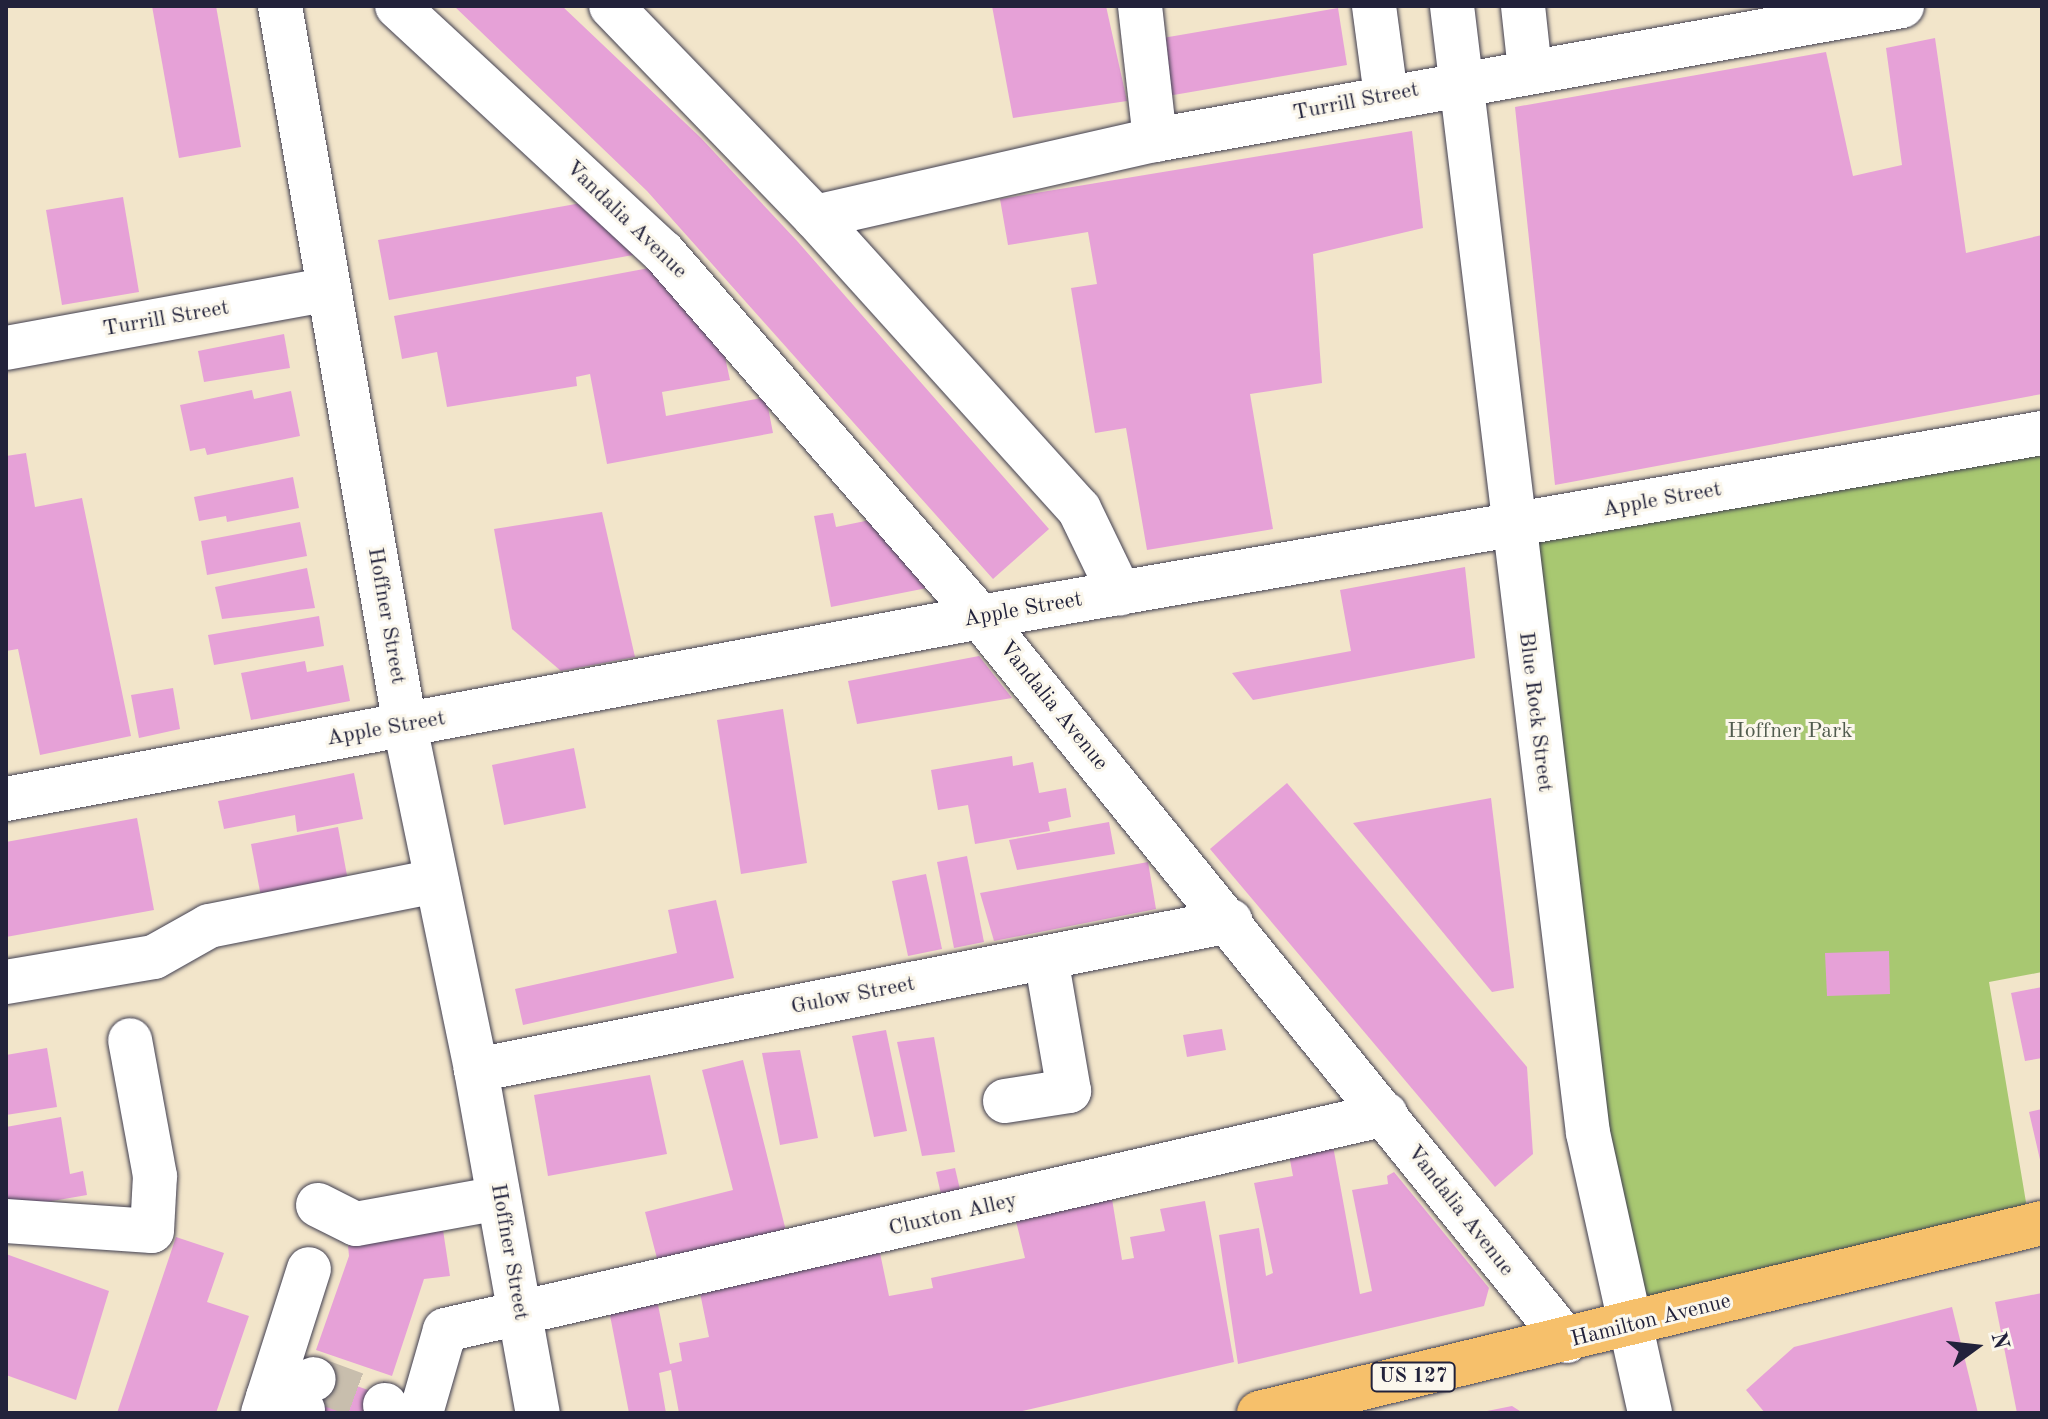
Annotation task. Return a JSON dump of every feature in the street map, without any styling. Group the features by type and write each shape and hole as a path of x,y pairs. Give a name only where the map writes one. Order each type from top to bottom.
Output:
{"main road":[{"name":"Hamilton Avenue","path":"1259,1413 1634,1325 2042,1223"}],"street":[{"name":"Hoffner Street","path":"280,6 326,290 405,726 476,1070 538,1413"},
{"name":"Vandalia Avenue","path":"397,6 663,252 980,617 1230,921 1567,1341"},
{"path":"611,6 815,217 1079,509 1120,594"},
{"path":"1140,6 1155,140"},
{"path":"1374,6 1386,96"},
{"name":"Blue Rock Street","path":"1452,6 1512,526 1588,1133 1610,1246 1634,1325 1650,1413"},
{"path":"1523,6 1530,70"},
{"name":"Turrill Street","path":"815,217 1155,140 1461,82 1902,6"},
{"name":"Turrill Street","path":"6,348 326,290"},
{"name":"Apple Street","path":"6,799 980,617 2042,433"},
{"path":"6,982 154,957 209,926 437,881"},
{"name":"Gulow Street","path":"476,1070 1230,921"},
{"path":"1005,1101 1069,1091 1046,958"},
{"path":"6,1221 152,1231 155,1176 130,1040"},
{"name":"Cluxton Alley","path":"399,1410 445,1330 1386,1114"},
{"path":"318,1205 356,1224 499,1198"},
{"path":"285,1402 309,1269"}],"green space":[{"name":"Hoffner Park","path":"2042,433 2042,972 1989,982 2030,1226 1634,1325 1512,526"}],"building":[{"path":"152,6 216,6 241,147 179,158"},
{"path":"454,6 562,6 701,138 798,242 1049,529 993,579 647,191"},
{"path":"992,6 1106,6 1127,101 1013,118"},
{"path":"1338,8 1347,65 1162,97 1151,40"},
{"path":"1935,38 1966,253 2042,235 2042,394 1555,485 1515,107 1826,52 1853,176 1902,165 1886,48"},
{"path":"1412,131 1423,228 1313,254 1322,383 1250,394 1273,529 1147,550 1126,428 1095,433 1071,288 1097,284 1088,232 1008,245 1000,199"},
{"path":"123,197 139,292 62,305 46,210"},
{"path":"581,203 633,255 389,300 378,240"},
{"path":"649,268 723,348 730,380 662,392 666,416 766,397 773,433 607,464 590,374 576,377 577,386 447,407 437,352 402,359 394,316"},
{"path":"284,334 290,368 204,382 198,351"},
{"path":"252,390 254,399 291,391 300,436 207,455 205,448 190,451 180,405"},
{"path":"26,453 35,507 82,498 131,736 40,755 18,649 6,651 6,456"},
{"path":"293,477 299,508 227,522 226,516 199,521 194,497"},
{"path":"602,512 635,657 561,671 512,629 494,529"},
{"path":"833,513 836,527 875,519 932,587 831,607 814,516"},
{"path":"300,522 307,556 207,575 201,541"},
{"path":"1465,567 1475,658 1253,700 1232,673 1351,651 1340,590"},
{"path":"307,568 315,608 222,619 215,587"},
{"path":"319,616 324,646 214,665 208,635"},
{"path":"979,656 1012,698 857,724 848,681"},
{"path":"305,661 307,672 343,665 350,701 251,720 241,673"},
{"path":"173,688 180,729 139,738 131,695"},
{"path":"783,709 807,863 741,874 717,720"},
{"path":"574,748 586,808 504,825 492,765"},
{"path":"1012,756 1013,766 1033,762 1039,793 1066,788 1071,817 1048,822 1050,831 975,844 968,805 938,810 931,770"},
{"path":"354,773 363,819 297,832 295,815 224,829 218,801"},
{"path":"1287,783 1527,1067 1533,1154 1495,1187 1210,849"},
{"path":"1491,798 1514,988 1492,992 1353,823"},
{"path":"137,818 154,910 6,937 6,842"},
{"path":"1109,822 1115,854 1017,870 1009,840"},
{"path":"338,827 349,886 262,902 251,844"},
{"path":"967,856 984,942 954,948 937,862"},
{"path":"1148,862 1156,909 994,941 980,893"},
{"path":"926,874 942,949 908,956 892,881"},
{"path":"716,900 734,978 523,1025 515,989 677,953 668,910"},
{"path":"1889,951 1890,994 1827,996 1825,953"},
{"path":"2042,987 2042,1058 2025,1061 2011,993"},
{"path":"1222,1029 1226,1050 1187,1057 1183,1035"},
{"path":"886,1030 907,1131 874,1137 852,1036"},
{"path":"934,1037 955,1152 922,1156 897,1042"},
{"path":"47,1048 57,1107 6,1115 6,1055"},
{"path":"800,1050 818,1138 780,1145 762,1053"},
{"path":"743,1060 788,1239 660,1270 645,1212 733,1190 702,1070"},
{"path":"650,1075 667,1154 548,1176 534,1095"},
{"path":"2042,1109 2042,1164 2041,1164 2029,1112"},
{"path":"61,1117 70,1174 83,1171 87,1195 6,1209 6,1127"},
{"path":"1331,1135 1360,1294 1372,1291 1352,1190 1388,1184 1387,1176 1394,1172 1489,1288 1484,1306 1238,1364 1219,1235 1259,1228 1266,1276 1273,1273 1254,1183 1293,1176 1287,1144"},
{"path":"955,1168 962,1198 943,1203 936,1172"},
{"path":"1112,1199 1122,1260 1134,1258 1130,1237 1165,1231 1160,1209 1205,1201 1234,1362 1014,1413 679,1413 671,1370 659,1373 666,1413 629,1413 608,1305 656,1295 670,1364 682,1361 679,1343 709,1337 698,1283 880,1253 889,1296 933,1288 931,1278 1025,1258 1016,1221"},
{"path":"443,1230 450,1276 424,1279 392,1376 316,1350 349,1256 348,1246"},
{"path":"176,1237 224,1253 207,1302 249,1316 216,1413 117,1413"},
{"path":"6,1254 109,1291 76,1400 6,1375"},
{"path":"2042,1293 2042,1411 2017,1413 1995,1302"},
{"path":"1952,1307 1978,1413 1765,1413 1746,1390 1794,1347"},
{"path":"317,1372 388,1397 382,1413 302,1413"},
{"path":"1512,1406 1523,1413 1482,1413 1482,1412"}],"tunnel":[{"path":"314,1379 385,1405"}]}
